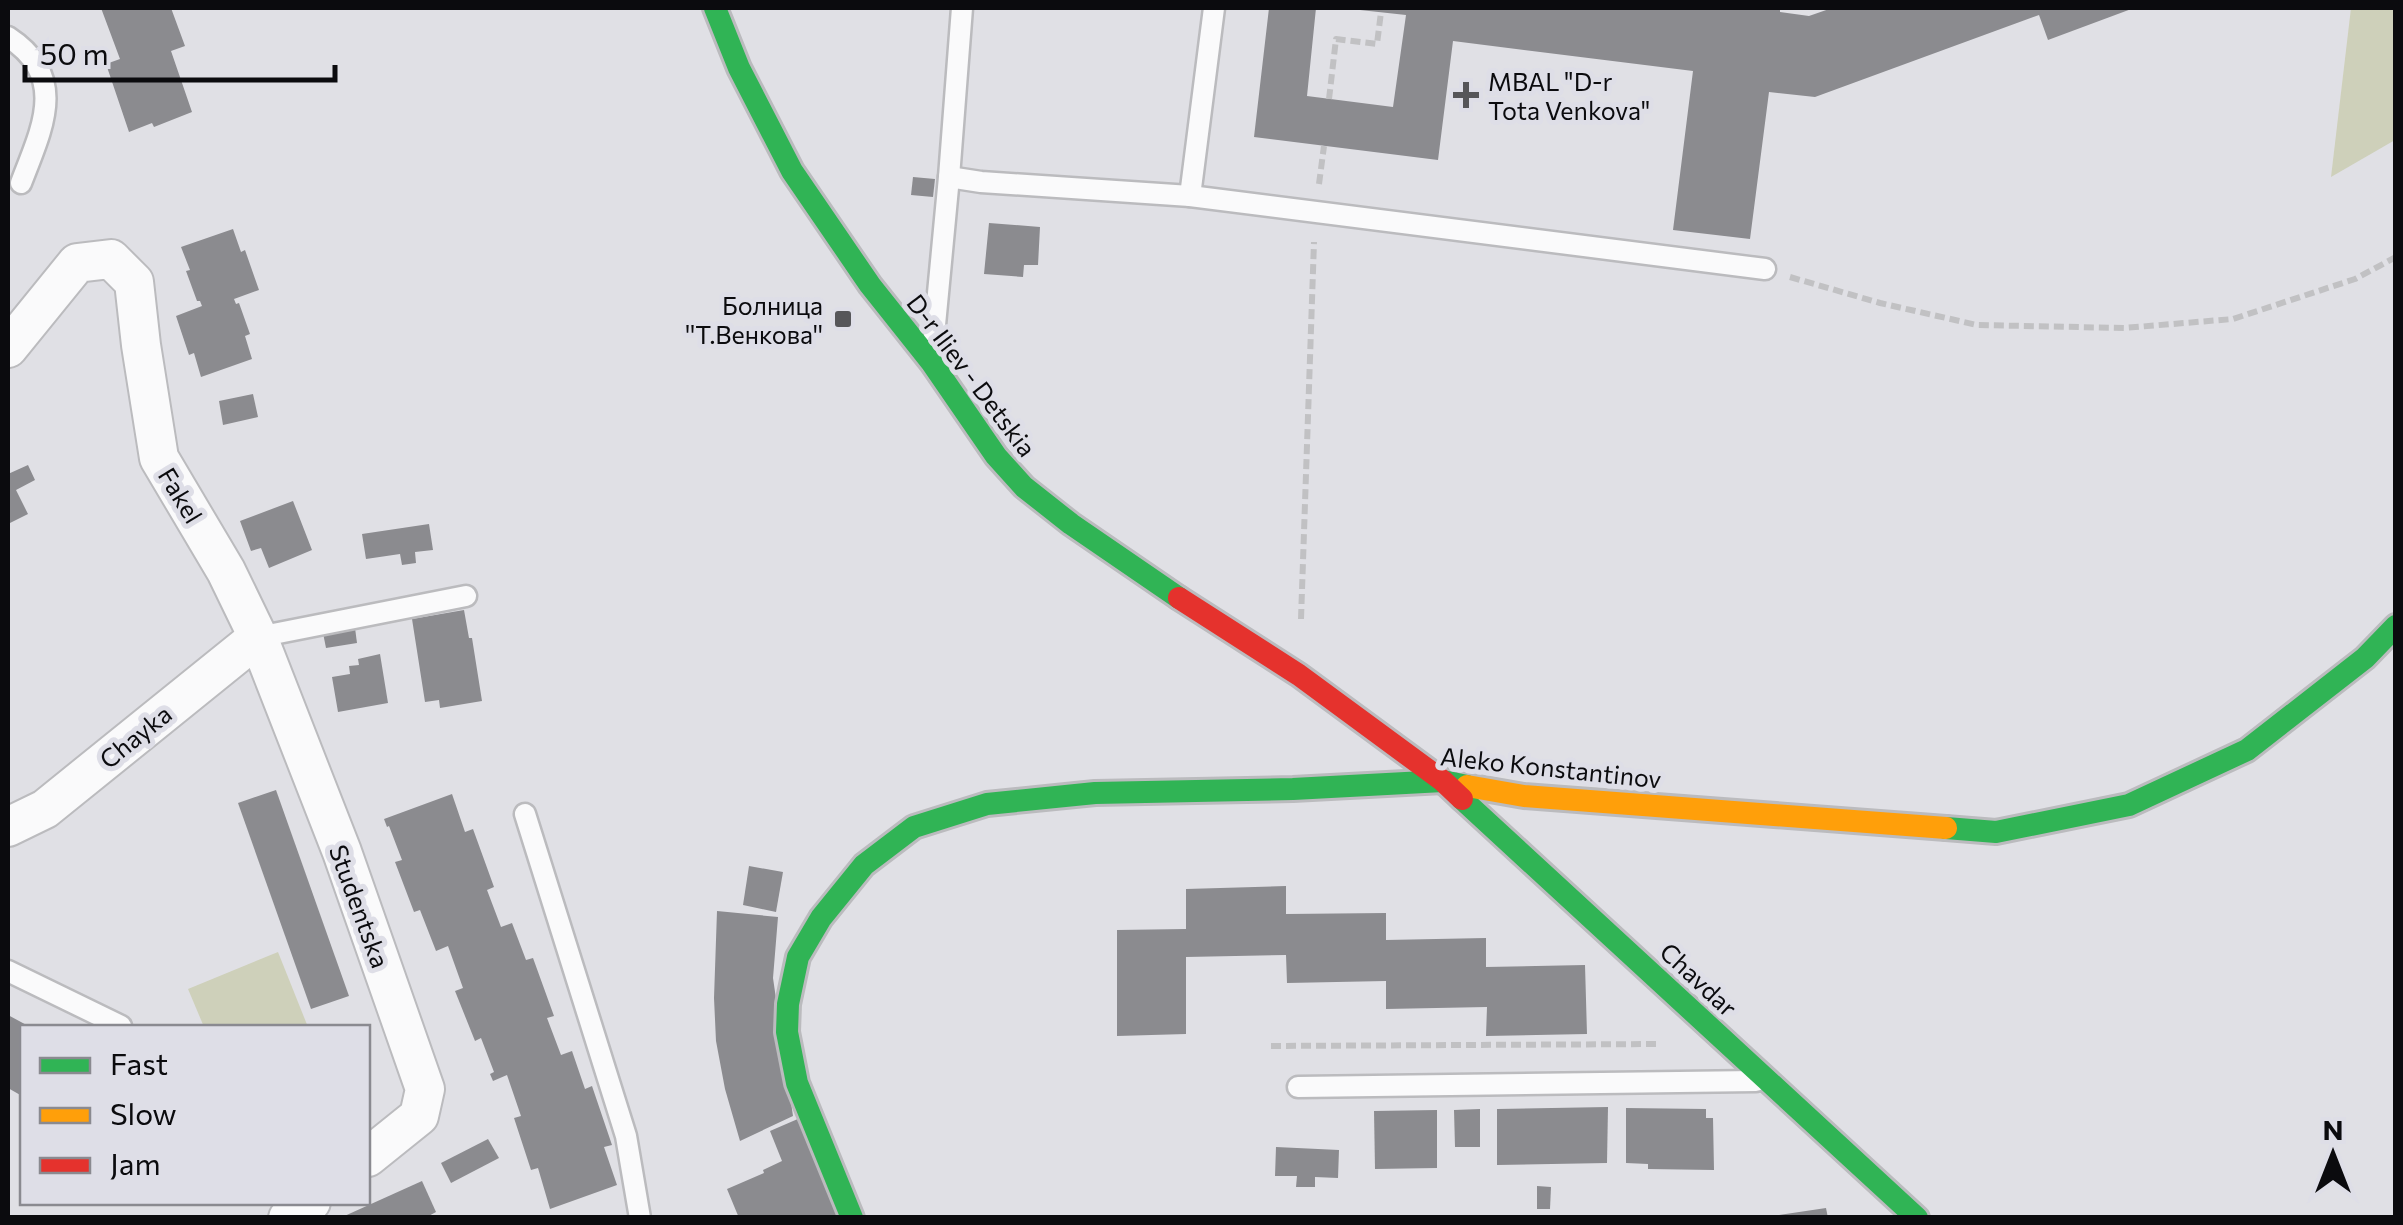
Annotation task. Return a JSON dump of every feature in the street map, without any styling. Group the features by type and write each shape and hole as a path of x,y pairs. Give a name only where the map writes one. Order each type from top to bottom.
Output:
{"street":[{"name":"D-r Iliev - Detskia","path":"714,8 739,68 792,171 870,286 932,364 996,456 1024,487 1127,563 1299,675 1443,781"},
{"name":"Fakel","path":"8,348 78,263 111,258 134,282 158,458 226,571 258,637"},
{"name":"Aleko Konstantinov","path":"852,1218 797,1082 788,1032 788,1004 798,957 821,918 864,865 914,828 987,804 1095,793 1443,781 1524,796 1996,832 2129,805 2247,750 2365,658 2396,626"},
{"name":"Chayka","path":"8,827 45,809 258,637"},
{"name":"Studentska","path":"258,637 342,852 425,1089 419,1116 370,1155"},
{"name":"Chavdar","path":"1443,781 1918,1218"}],"lane":[{"path":"932,364 962,8"},
{"path":"1190,196 1214,8"},
{"path":"8,37 24,48 43,74 46,119 21,183"},
{"path":"949,177 1190,196 1765,269"},
{"path":"258,637 466,596"},
{"path":"525,814 626,1136 640,1218"},
{"path":"8,971 118,1025"},
{"path":"1298,1087 1769,1081"}],"path":[{"path":"1329,98 1336,39 1377,44 1381,12"},
{"path":"1299,675 1316,212 1324,146"},
{"path":"1765,269 1880,304 1977,326 2124,328 2234,319 2355,278 2396,257"},
{"path":"1271,1046 1728,1044"}],"green space":[{"path":"2351,8 2395,8 2395,140 2331,177"},
{"path":"278,952 307,1025 203,1025 188,989"}],"building":[{"path":"101,8 171,8 185,46 171,51 192,112 129,132 106,64 120,59"},
{"path":"1269,8 1316,8 1307,96 1393,107 1406,15 1360,8 1780,8 1780,12 1809,16 1832,8 2134,8 2048,40 2039,15 1815,97 1769,92 1750,239 1673,230 1693,71 1453,41 1438,160 1254,137"},
{"path":"913,177 935,179 933,197 911,195"},
{"path":"989,223 1040,227 1038,265 1024,265 1023,277 984,274"},
{"path":"233,229 259,290 234,299 250,334 245,336 252,359 201,377 176,316 202,306 186,271 190,270 181,247"},
{"path":"253,394 258,417 223,425 219,401"},
{"path":"28,465 35,480 16,490 28,514 8,524 8,474"},
{"path":"293,501 312,550 269,568 261,548 251,551 240,521"},
{"path":"429,524 433,550 415,552 416,563 402,565 400,554 366,559 362,534"},
{"path":"464,610 482,701 440,708 439,700 425,702 412,619"},
{"path":"355,628 357,643 326,648 323,633"},
{"path":"380,654 388,703 338,712 332,677 350,674 349,666 359,665 358,659"},
{"path":"276,790 349,996 311,1009 238,803"},
{"path":"452,794 465,832 473,829 494,887 487,890 501,927 512,923 526,960 533,958 554,1016 547,1018 561,1055 572,1051 585,1089 592,1086 612,1145 604,1147 617,1185 550,1209 538,1168 531,1170 514,1118 521,1116 507,1075 493,1081 490,1074 494,1072 481,1038 475,1041 455,991 463,988 448,946 436,951 420,910 414,912 395,862 402,860 384,819"},
{"path":"749,866 783,872 776,912 743,905"},
{"path":"1286,886 1286,914 1386,913 1386,940 1486,938 1486,967 1585,965 1587,1034 1486,1036 1487,1007 1386,1009 1386,981 1287,983 1286,955 1186,957 1186,1034 1117,1036 1117,930 1186,929 1186,889"},
{"path":"717,911 778,917 773,978 793,1116 740,1141 716,1041"},
{"path":"8,1015 26,1025 20,1025 20,1095 8,1088"},
{"path":"1608,1107 1607,1163 1497,1165 1497,1109"},
{"path":"1626,1108 1706,1109 1706,1118 1713,1118 1714,1170 1648,1169 1648,1164 1626,1163"},
{"path":"1480,1109 1480,1147 1455,1147 1454,1110"},
{"path":"1437,1110 1437,1168 1375,1169 1374,1111"},
{"path":"807,1115 849,1218 739,1218 727,1189 782,1161 770,1131"},
{"path":"488,1139 499,1158 451,1183 441,1163"},
{"path":"1276,1147 1339,1150 1338,1178 1315,1177 1315,1187 1296,1187 1297,1176 1275,1176"},
{"path":"422,1181 436,1212 425,1218 340,1218"},
{"path":"1537,1186 1551,1187 1550,1209 1537,1209"},
{"path":"1826,1208 1828,1218 1779,1215"}],"traffic: fast":[{"path":"715,8 739,68 792,171 996,456 1024,487 1071,524 1179,598"},
{"path":"1946,828 1996,832 2129,805 2247,750 2365,658 2396,626"},
{"path":"852,1218 797,1083 787,1032 788,1004 798,957 821,918 864,865 914,827 987,804 1095,793 1443,781 1467,786"},
{"path":"1462,799 1917,1218"}],"traffic: slow":[{"path":"1467,786 1524,796 1946,828"}],"traffic: jam":[{"path":"1179,598 1299,675 1462,799"}],"place":[{"name":"MBAL \"D-r Tota Venkova\"","path":"1466,95"},
{"name":"Болница ''Т.Венкова''","path":"843,319"}]}
